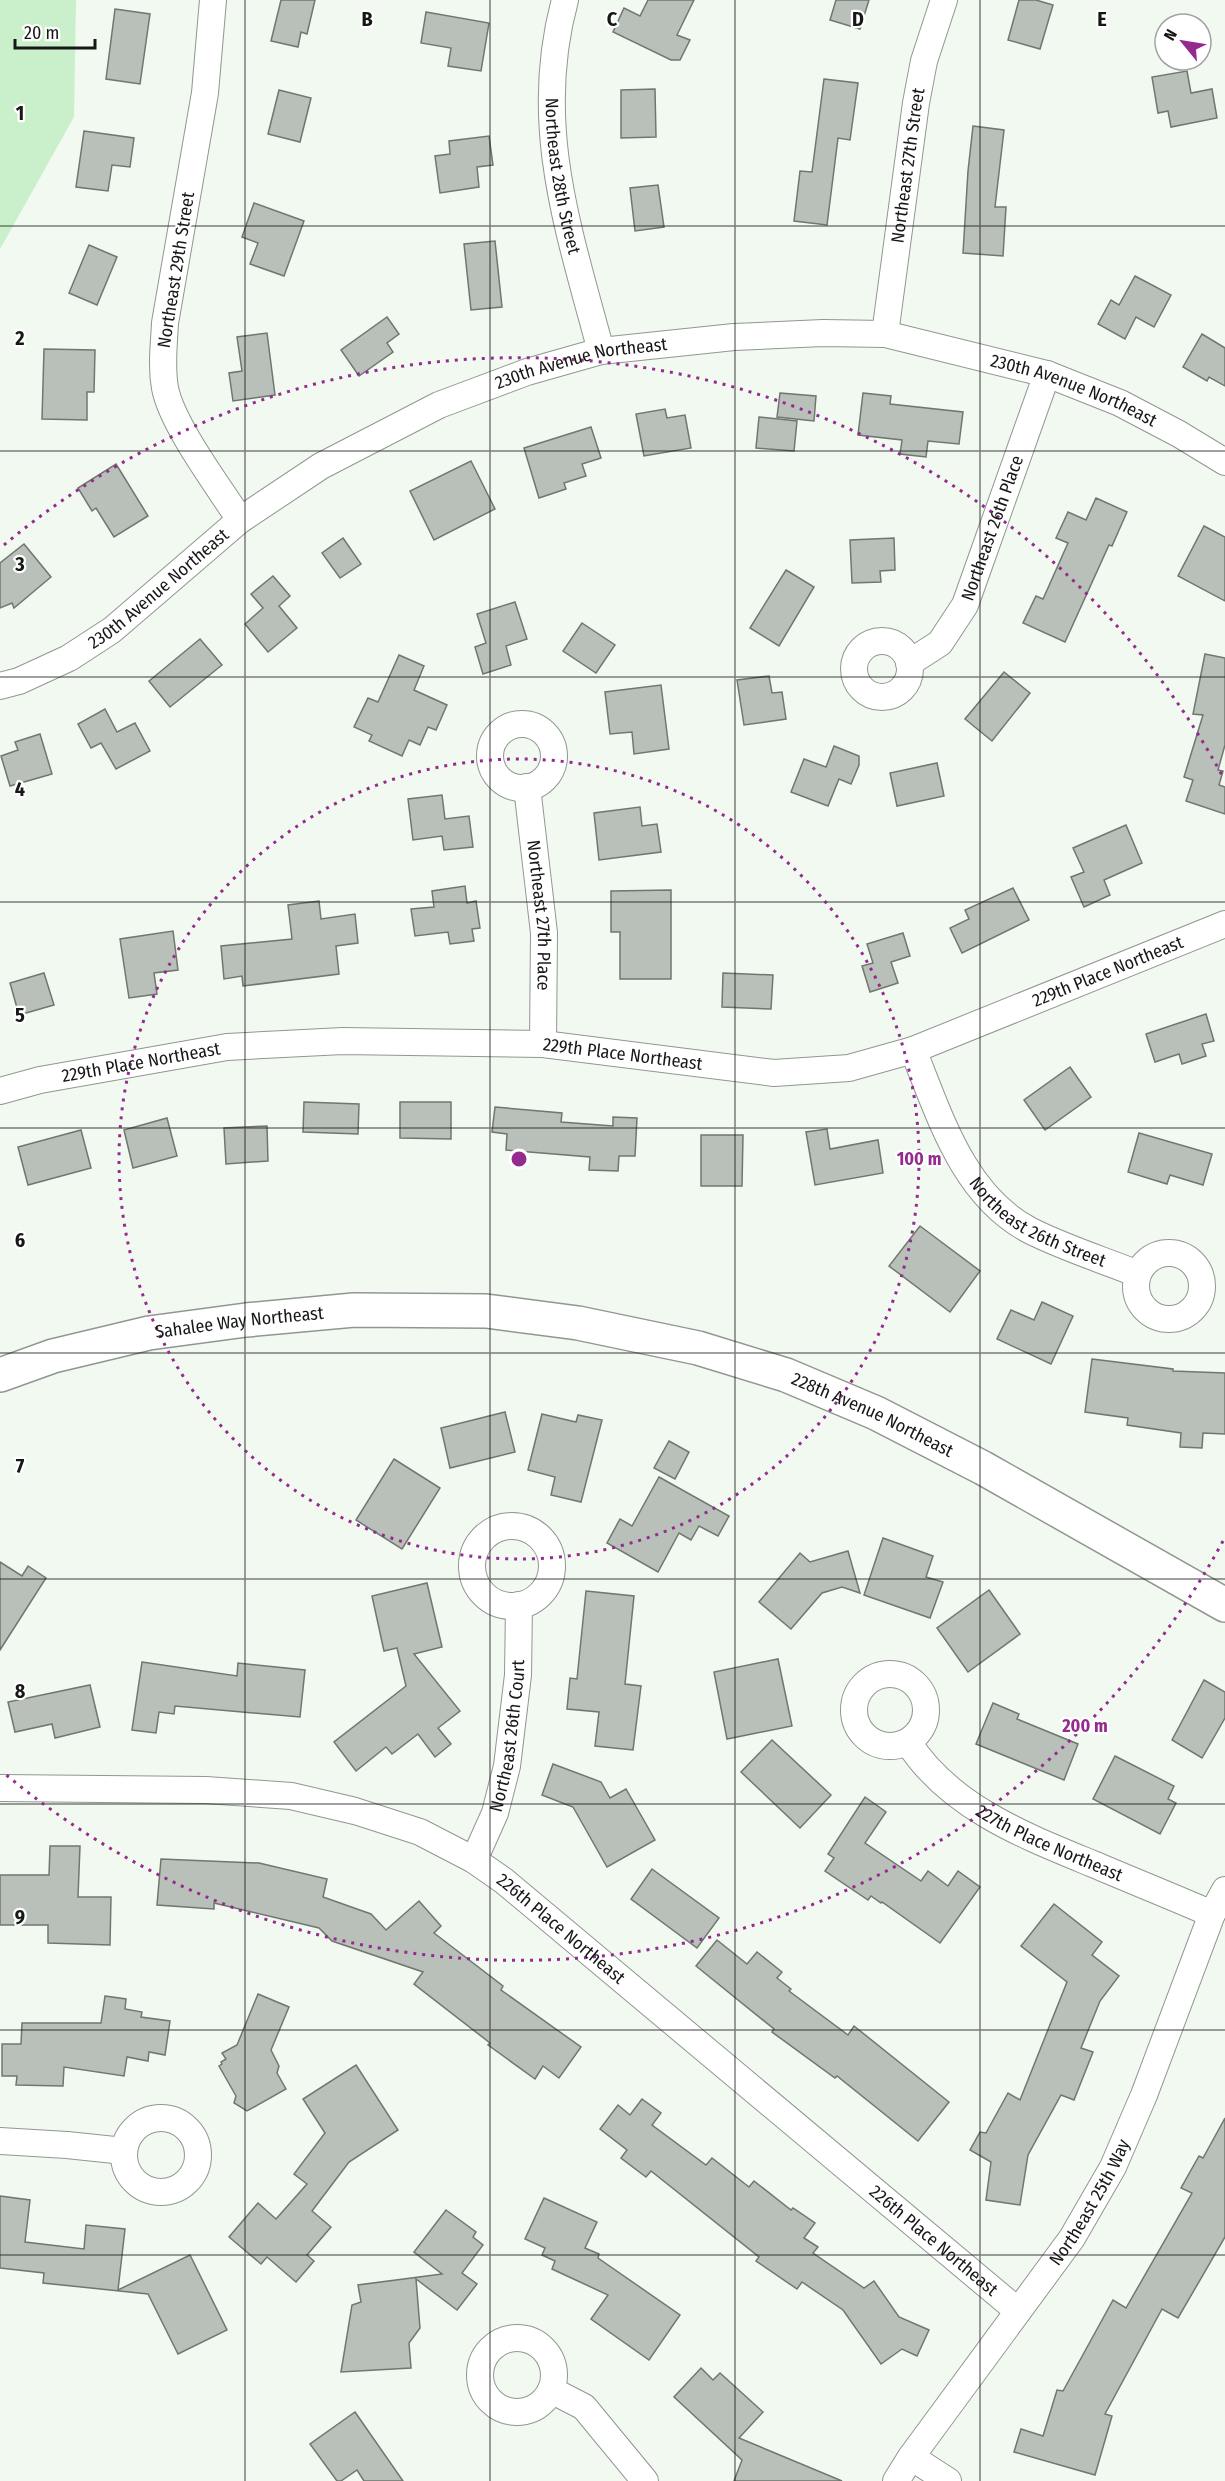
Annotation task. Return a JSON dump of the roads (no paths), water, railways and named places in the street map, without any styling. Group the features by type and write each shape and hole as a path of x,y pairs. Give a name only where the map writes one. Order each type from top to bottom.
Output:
{"main road":[{"name":"Sahalee Way Northeast","path":"0,1375 53,1356 149,1333 192,1327 354,1311 486,1311"},
{"name":"228th Avenue Northeast","path":"486,1311 578,1323 698,1348 786,1375 876,1413 983,1468 1225,1605"}],"street":[{"name":"Northeast 29th Street","path":"213,0 205,93 165,323 163,360 165,390 179,424 240,520"},
{"name":"Northeast 28th Street","path":"565,0 558,27 551,79 552,138 563,207 601,351"},
{"name":"Northeast 27th Street","path":"885,334 916,103 924,61 944,0"},
{"name":"230th Avenue Northeast","path":"0,686 19,681 69,658 112,630 240,520 321,466 439,405 526,372 601,351 734,337 823,333 885,334 1047,374 1120,403 1225,462"},
{"name":"Northeast 26th Place","path":"909,663 940,643 965,605 1047,374"},
{"name":"Northeast 27th Place","path":"527,787 544,933 543,1044"},
{"name":"229th Place Northeast","path":"0,1091 40,1080 227,1047 343,1041 543,1044 774,1073 849,1068 913,1050 1225,924"},
{"name":"Northeast 26th Street","path":"913,1050 949,1140 970,1174 1001,1211 1031,1230 1138,1274"},
{"name":"Northeast 26th Court","path":"474,1860 495,1813 507,1766 519,1675 519,1605"},
{"name":"227th Place Northeast","path":"908,1742 917,1757 947,1787 983,1813 1021,1834 1212,1914"},
{"name":"226th Place Northeast","path":"0,1788 206,1790 291,1796 355,1811 420,1832 474,1860 513,1888 1018,2311"},
{"name":"Northeast 25th Way","path":"896,2481 911,2457 1072,2238 1113,2167 1144,2095 1212,1914 1225,1890"},
{"path":"0,2141 124,2151"},
{"path":"551,2390 584,2407 645,2481"},
{"path":"911,2457 948,2481"}]}
